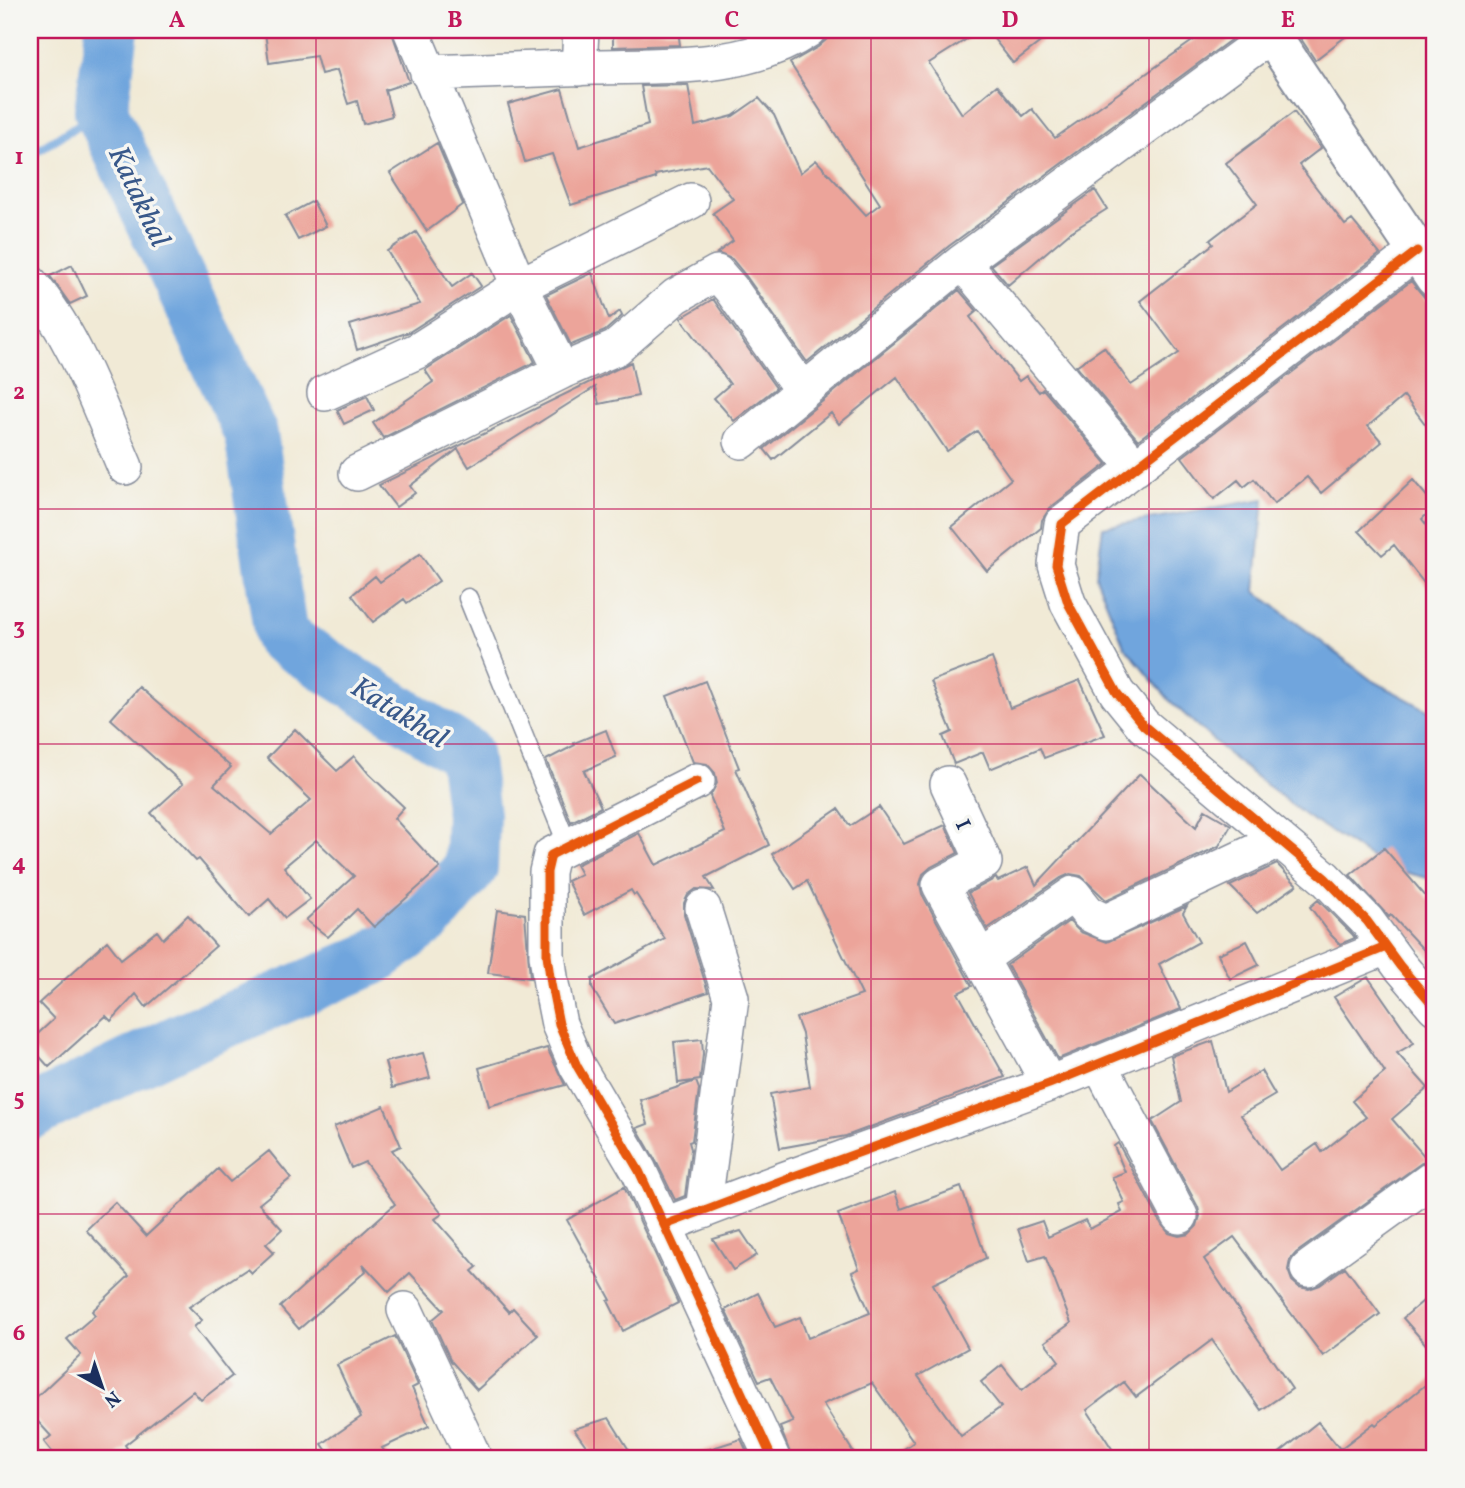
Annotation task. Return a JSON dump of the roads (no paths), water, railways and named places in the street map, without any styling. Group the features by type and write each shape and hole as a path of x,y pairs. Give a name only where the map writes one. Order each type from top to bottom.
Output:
{"street":[{"path":"411,30 519,286 562,372"},
{"path":"579,68 580,30"},
{"path":"428,73 697,64 746,57 792,40 808,30"},
{"path":"742,441 962,262 1269,32 1426,265 1136,468 1062,524 1056,565 1068,603 1117,693 1143,725 1325,878 1367,921 1435,1007"},
{"path":"325,393 419,349 519,286 691,201"},
{"path":"962,262 1136,468"},
{"path":"357,473 616,348 676,296 717,273 732,289 802,390"},
{"path":"30,283 82,366 125,467"},
{"path":"697,781 551,855 547,872 547,955 559,1024 578,1066 628,1150 665,1225 772,1458"},
{"name":"1","path":"948,785 984,862 940,885 980,959"},
{"path":"1049,1084 980,959 1073,894 1089,914 1106,922 1280,840"},
{"path":"702,1211 731,998 703,908"},
{"path":"665,1225 1049,1084 1387,947"},
{"path":"1099,1063 1180,1216"},
{"path":"1308,1269 1435,1177"},
{"path":"405,1310 474,1458"}],"lane":[{"path":"468,598 568,846"}],"water":[{"path":"1264,499 1255,591 1370,679 1435,714 1435,880 1388,868 1306,816 1235,760 1171,702 1124,646 1096,577 1103,527"}],"waterway":[{"name":"Katakhal","path":"30,1113 181,1040 374,958 428,918 471,867 473,815 465,753 281,637 251,434 101,111 112,30"},
{"name":"Katakhal","path":"30,155 101,111"}]}
